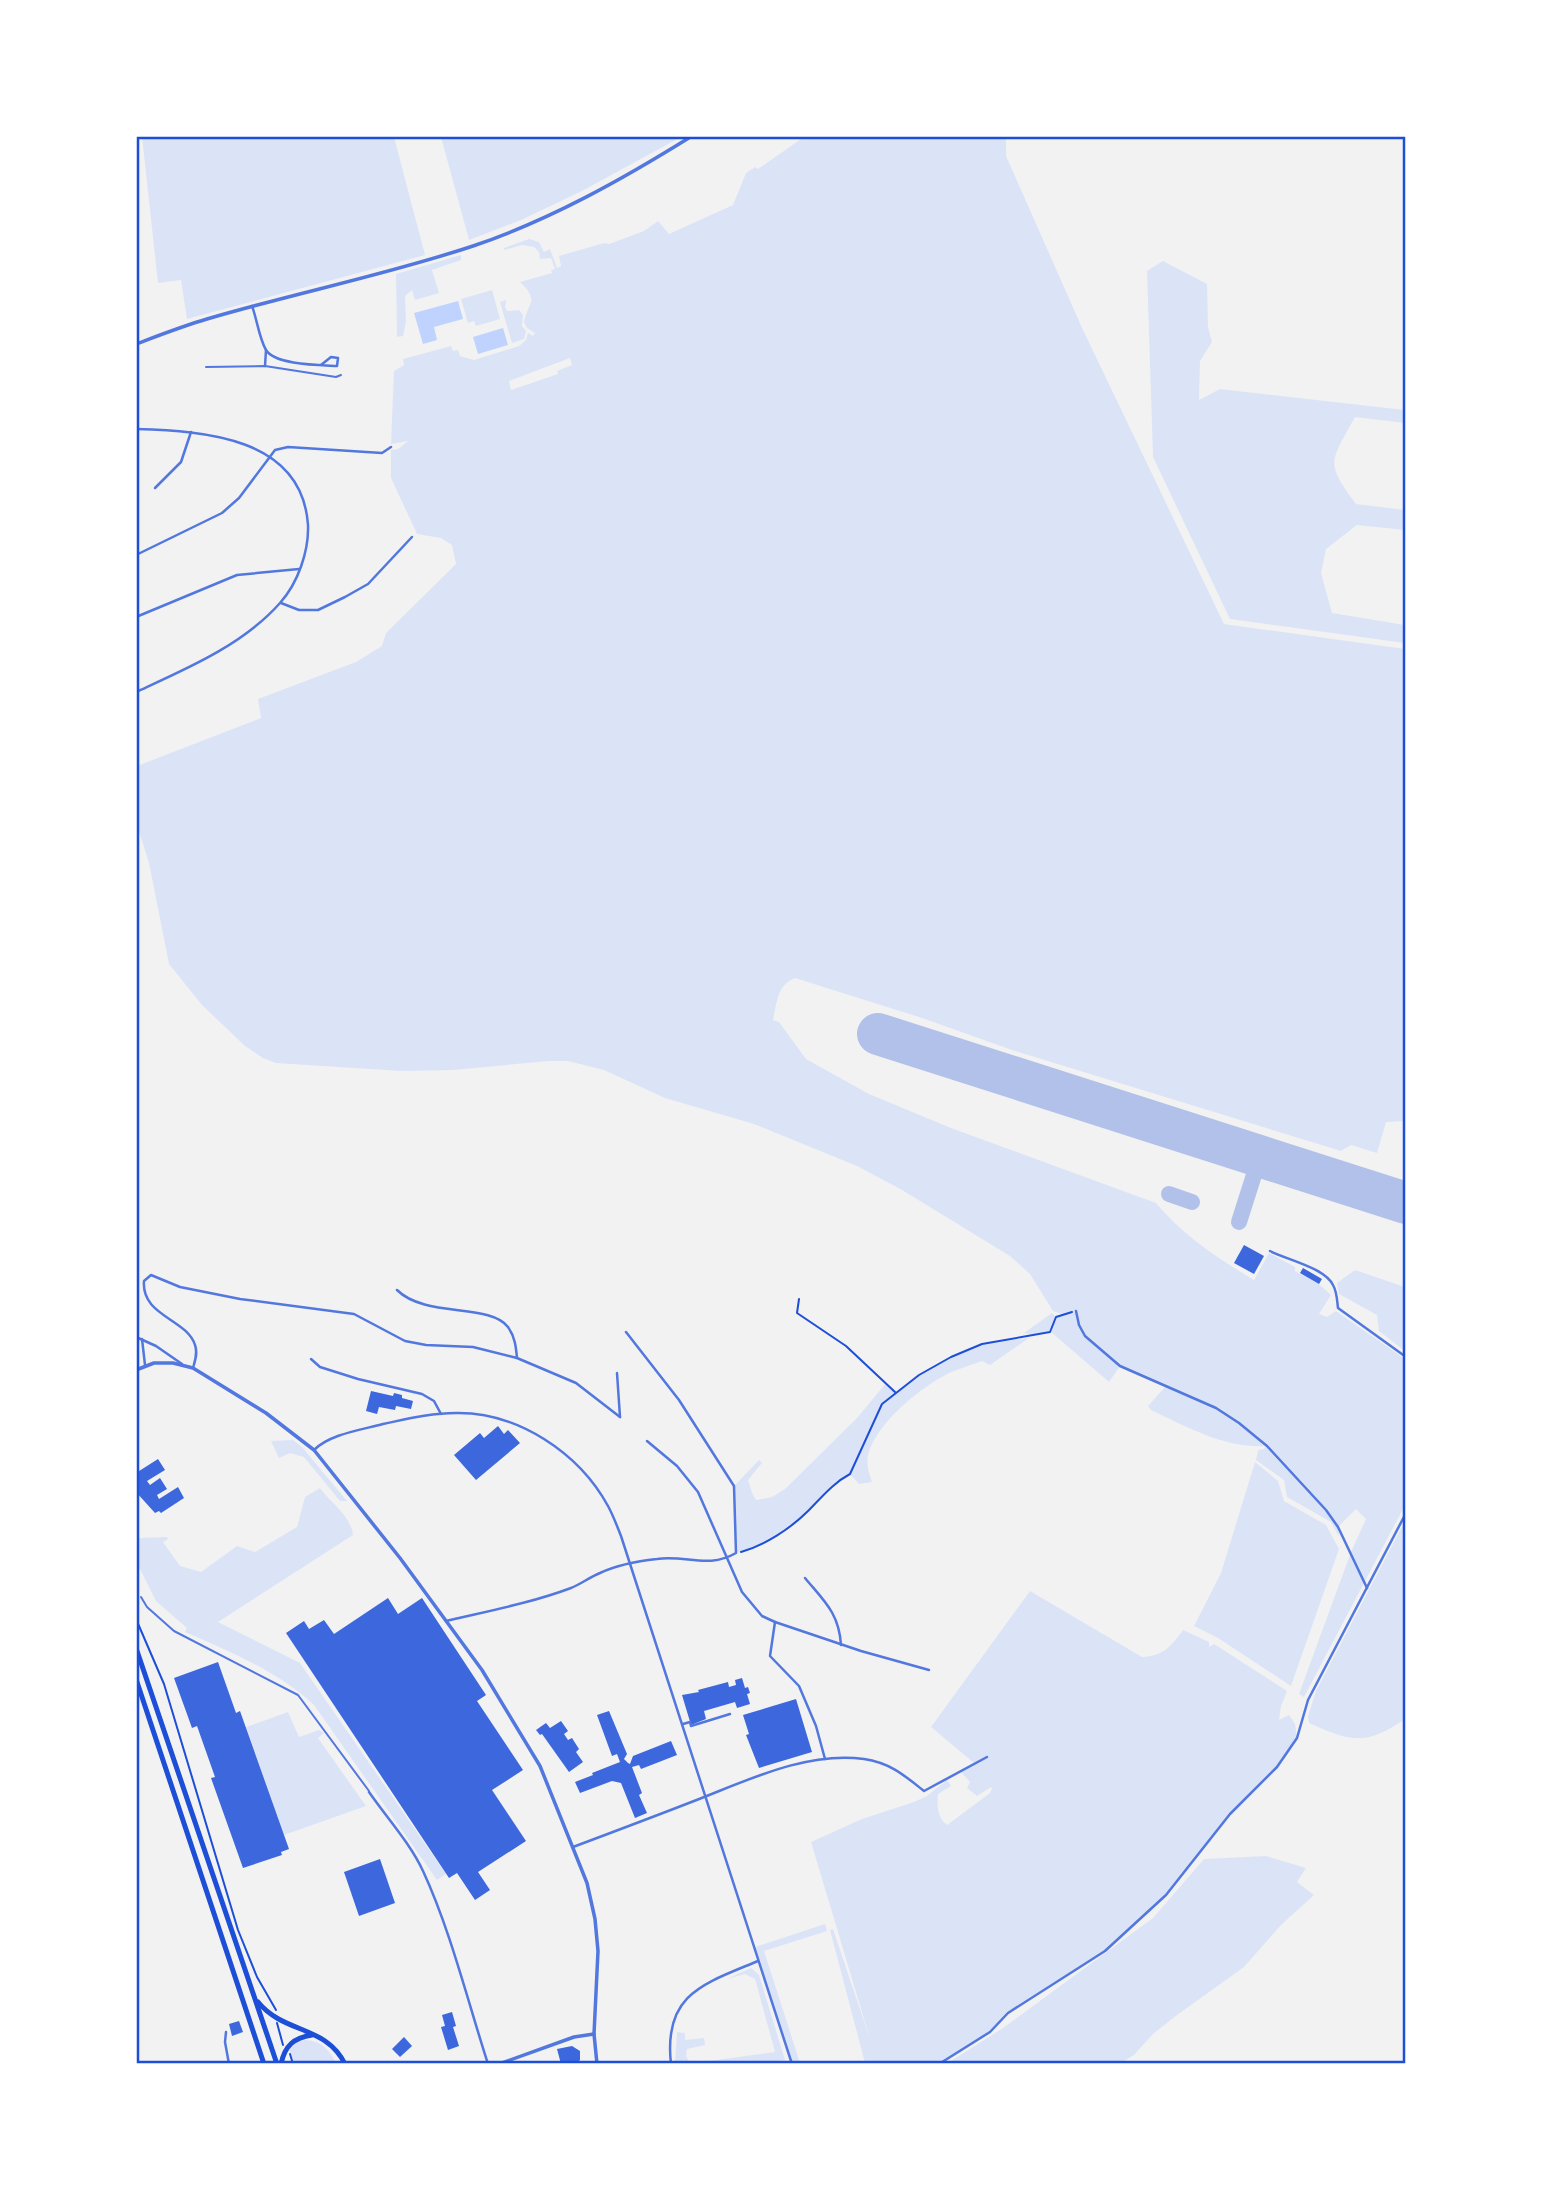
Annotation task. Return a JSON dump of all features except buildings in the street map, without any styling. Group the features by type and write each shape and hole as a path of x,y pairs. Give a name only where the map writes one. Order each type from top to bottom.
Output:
{"highway":[{"path":"136,1648 279,2063"},
{"path":"136,1679 264,2063"},
{"path":"254,1996 278,2020 330,2042 345,2063"},
{"path":"279,2063 286,2047 295,2039 315,2034"}],"street":[{"path":"136,344 197,322 474,246 603,188 692,136"},
{"path":"253,306 266,350 265,366"},
{"path":"266,350 281,360 321,365"},
{"path":"136,429 207,433 240,441 268,457 289,476 305,507 308,536 307,549 299,569 281,603 229,645 136,692"},
{"path":"155,488 181,462 191,432"},
{"path":"136,555 222,513 239,498 275,450 288,447 383,453 391,447"},
{"path":"281,603 299,610 318,610 345,597 368,584 412,537"},
{"path":"136,617 237,575 299,569"},
{"path":"1270,1251 1295,1263 1303,1262 1329,1278 1335,1288 1338,1308 1405,1357"},
{"path":"192,1368 196,1354 195,1344 184,1331 155,1309 143,1291 144,1281 151,1275 180,1287 354,1314 405,1341 473,1347 517,1358 576,1383 620,1417 617,1373"},
{"path":"397,1290 404,1298 428,1307 477,1314 502,1321 516,1342 517,1358"},
{"path":"1076,1311 1085,1336 1120,1366 1216,1408 1267,1446 1326,1510 1338,1528 1367,1588"},
{"path":"446,1621 551,1594 630,1562 666,1558 704,1562 726,1559 736,1553 734,1486 679,1400 626,1332"},
{"path":"136,1337 156,1346 266,1413 314,1450 400,1558 482,1670 540,1766 587,1883 595,1919 598,1984 594,2034 597,2063"},
{"path":"142,1339 145,1365"},
{"path":"311,1359 320,1367 358,1379 422,1394 434,1401 441,1413"},
{"path":"136,1370 154,1363 182,1364"},
{"path":"314,1450 321,1442 332,1438 417,1416 441,1413 485,1415 516,1423 543,1438 581,1469 608,1505 630,1562 792,2063"},
{"path":"646,1441 677,1466 698,1492 742,1592 762,1616 841,1644 929,1670"},
{"path":"939,2063 990,2032 1008,2013 1105,1951 1166,1895 1230,1814 1288,1754 1297,1738 1308,1700 1405,1513"},
{"path":"805,1578 835,1613 841,1644"},
{"path":"775,1622 770,1656 799,1686 816,1726 825,1759"},
{"path":"683,1724 690,1722 691,1726 730,1714"},
{"path":"573,1847 706,1796 798,1765 825,1759 877,1762 904,1774 925,1791 987,1757"},
{"path":"369,1792 409,1846 423,1870 488,2063"},
{"path":"671,2063 669,2047 672,2024 680,2004 698,1989 759,1961"},
{"path":"226,2032 225,2046 229,2063"},
{"path":"499,2063 562,2041 594,2034"}],"lane":[{"path":"206,367 265,366 336,377 341,375"},
{"path":"141,1597 147,1607 174,1631 298,1695 369,1792"}],"path":[{"path":"799,1299 797,1313 846,1346 896,1393"},
{"path":"736,1553 757,1548 780,1533 850,1474 881,1404 919,1376 951,1357 982,1344 1050,1332 1056,1317 1076,1311"},
{"path":"136,1619 164,1684 238,1930 257,1977 280,2016 276,2024 282,2044 293,2063"}],"shaded area":[{"path":"441,136 681,137 582,191 521,220 469,240"},
{"path":"142,137 394,137 425,255 187,319 181,280 158,283"},
{"path":"804,137 1006,137 1006,156 1083,330 1224,624 1405,649 1405,1121 1386,1122 1377,1153 1351,1145 1341,1151 1012,1050 795,978 781,990 773,1020 779,1022 806,1059 869,1094 951,1128 1156,1203 1202,1246 1254,1280 1269,1253 1295,1267 1295,1271 1319,1284 1331,1295 1319,1314 1327,1317 1336,1311 1405,1359 1405,1505 1304,1697 1299,1694 1351,1552 1366,1519 1356,1509 1338,1527 1339,1537 1331,1522 1287,1497 1284,1480 1256,1460 1258,1450 1266,1446 1222,1440 1151,1410 1148,1406 1166,1386 1120,1366 1109,1382 1051,1332 1053,1323 1049,1331 1033,1335 1024,1333 1052,1313 1056,1317 1062,1314 1053,1311 1030,1274 1010,1256 902,1190 857,1166 754,1124 665,1098 604,1070 568,1061 453,1070 401,1071 276,1063 245,1046 202,1005 169,964 149,863 137,825 137,766 261,718 258,699 356,662 382,646 386,633 456,564 452,545 441,538 417,534 391,478 391,450 398,449 408,441 391,444 394,371 404,365 403,359 451,346 453,351 458,350 460,356 474,360 519,346 526,340 528,333 533,336 535,333 527,328 524,322 531,302 530,293 520,282 552,273 551,270 555,269 551,258 540,259 539,252 534,247 522,245 504,248 529,239 539,242 544,252 550,249 557,268 561,266 559,256 604,243 609,244 644,231 658,221 669,234 733,205 746,173 755,167 758,169","holes":["570,358 572,365 557,371 558,374 511,390 509,381"]},
{"path":"461,255 461,260 432,270 439,293 415,300 412,290 405,296 406,321 403,336 397,337 396,274"},
{"path":"1163,261 1207,284 1208,327 1212,342 1200,361 1199,400 1220,389 1405,410 1405,423 1355,417 1336,453 1335,469 1356,504 1405,510 1405,530 1357,525 1326,549 1321,573 1332,613 1405,625 1405,643 1230,619 1153,457 1147,271"},
{"path":"492,290 500,319 476,326 474,321 468,323 461,299"},
{"path":"506,300 507,311 519,310 523,315 522,326 526,331 524,339 512,343 500,302"},
{"path":"1355,1270 1405,1287 1405,1351 1379,1331 1377,1315 1339,1294 1337,1283"},
{"path":"1029,1338 990,1365 982,1361 939,1378 890,1418 880,1430 868,1455 872,1482 859,1484 850,1474 784,1531 736,1553 734,1486 759,1460 762,1463 748,1480 756,1500 772,1497 785,1489 857,1418 886,1383 896,1393 949,1357 972,1347"},
{"path":"293,1440 347,1501 340,1501 304,1457 290,1453 279,1458 271,1441"},
{"path":"1255,1462 1278,1481 1284,1501 1326,1525 1339,1549 1291,1686 1218,1638 1194,1626 1221,1573"},
{"path":"320,1488 345,1516 353,1535 218,1622 300,1663 446,1874 437,1880 314,1705 269,1672 185,1632 187,1628 156,1601 140,1569 137,1569 137,1534 139,1538 167,1537 163,1542 180,1566 201,1572 237,1546 255,1552 297,1527 305,1497"},
{"path":"1405,1521 1405,1719 1379,1734 1358,1738 1337,1734 1309,1723 1308,1716 1316,1691"},
{"path":"1030,1591 1142,1657 1156,1655 1166,1649 1183,1630 1209,1642 1209,1647 1214,1644 1287,1691 1279,1720 1289,1715 1295,1724 1297,1738 1277,1767 1230,1814 1166,1895 1105,1951 1008,2013 990,2032 939,2063 865,2063 830,1930 833,1929 870,2039 811,1842 862,1819 914,1802 927,1796 947,1780 951,1786 938,1794 938,1803 939,1815 947,1825 990,1793 991,1787 977,1796 967,1788 970,1782 961,1772 974,1763 931,1727"},
{"path":"288,1712 299,1737 319,1730 324,1733 318,1738 366,1806 284,1835 246,1727"},
{"path":"1266,1856 1306,1868 1297,1882 1314,1895 1282,1924 1244,1967 1153,2034 1134,2055 1119,2064 948,2063 1003,2028 1153,1918 1204,1859"},
{"path":"825,1924 827,1931 764,1951 800,2063 792,2063 755,1947"},
{"path":"751,1968 759,1975 785,2060 770,2064 695,2063 775,2052 755,1979 745,1974 727,1979"},
{"path":"677,2032 685,2033 685,2040 704,2038 705,2045 687,2049 686,2056 690,2063 675,2063"},
{"path":"306,2040 324,2047 336,2063 294,2063 289,2049 299,2041"}],"water":[{"path":"458,301 463,319 434,327 437,340 423,344 414,313"},
{"path":"503,328 508,345 478,354 473,337"}],"taxiway":[{"path":"1239,1222 1260,1156"},
{"path":"1169,1194 1192,1202"}],"runway":[{"path":"878,1034 1406,1203"}]}
